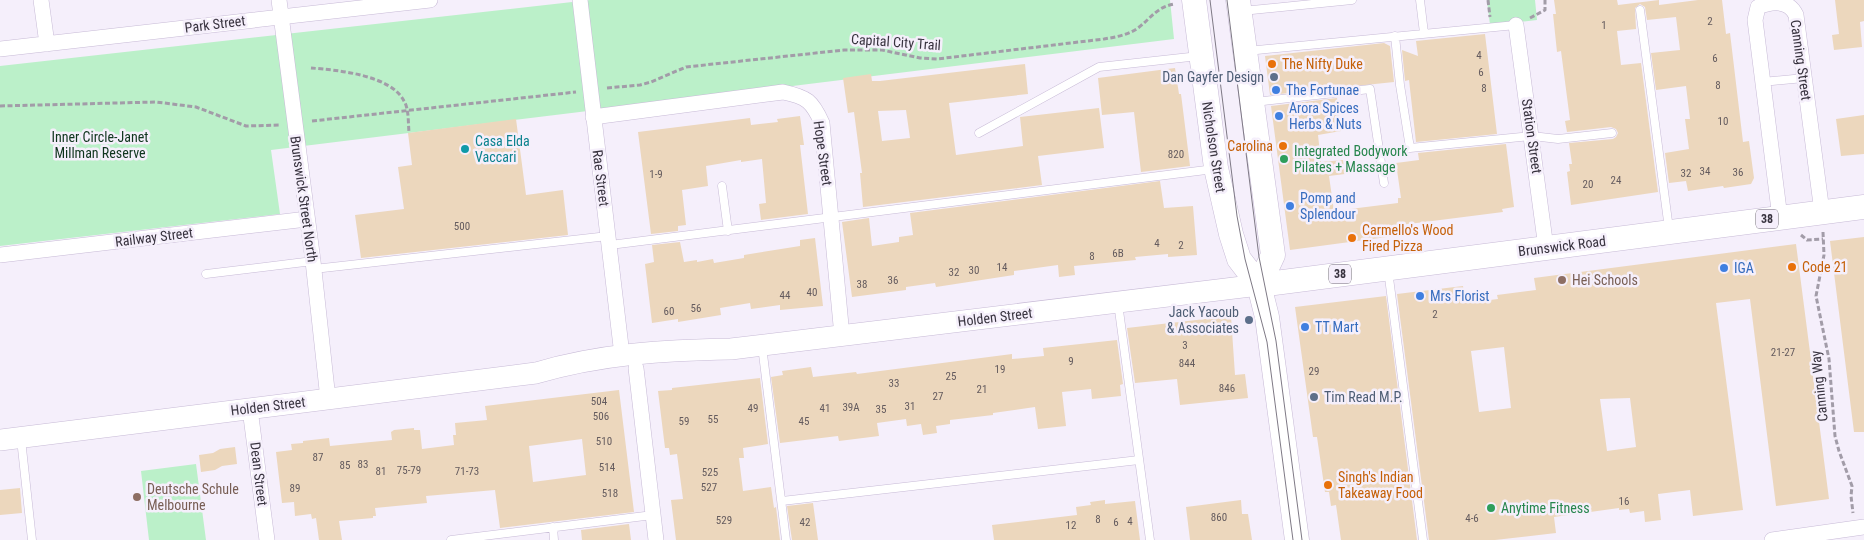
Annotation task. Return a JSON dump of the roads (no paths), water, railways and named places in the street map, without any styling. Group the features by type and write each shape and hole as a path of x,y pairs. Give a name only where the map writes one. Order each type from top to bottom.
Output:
{"main road":[{"name":"Nicholson Street","path":"1194,1 1216,168 1231,234 1239,259 1260,285 1271,342 1297,540"},
{"path":"1238,6 1273,255 1260,285"},
{"name":"Brunswick Road","path":"1260,285 1864,207"},
{"name":"Holden Street","path":"10,439 536,373 564,365 689,359 731,349 1260,285"}],"street":[{"path":"41,0 47,44"},
{"name":"Brunswick Street North","path":"279,0 328,399"},
{"name":"Park Street","path":"0,49 428,0"},
{"name":"Rae Street","path":"580,0 609,241 656,540"},
{"name":"Canning Street","path":"1780,218 1754,20 1758,7 1770,2 1785,2 1793,7 1796,15 1822,212"},
{"name":"Station Street","path":"1516,25 1546,248"},
{"name":"Hope Street","path":"593,117 783,92 800,96 815,106 822,123 842,336"},
{"name":"Railway Street","path":"0,255 307,219"},
{"name":"Dean Street","path":"250,409 267,540"},
{"path":"1772,540 1859,528"}],"lane":[{"path":"1238,6 1352,0"},
{"path":"1420,0 1424,33"},
{"path":"1640,10 1670,232"},
{"path":"1244,51 1516,25"},
{"path":"1395,36 1400,85 1410,148 1532,136 1558,139 1612,133"},
{"path":"979,132 1099,67 1201,56"},
{"path":"1762,82 1804,78"},
{"path":"1251,102 1370,89 1384,183"},
{"path":"206,274 728,231 1216,168"},
{"path":"722,186 728,231"},
{"path":"1387,268 1423,540"},
{"path":"1118,302 1150,540"},
{"path":"762,345 786,540"},
{"path":"10,439 32,540"},
{"path":"782,501 1139,460"},
{"path":"451,540 653,515"},
{"path":"553,527 554,540"}],"tram line":[{"path":"1210,0 1237,216 1245,259 1267,342 1293,540"},
{"path":"1227,0 1259,257 1276,341 1302,540"}],"place":[{"name":"The Nifty Duke","path":"1272,64"},
{"name":"Dan Gayfer Design","path":"1274,77"},
{"name":"The Fortunae","path":"1276,90"},
{"name":"Arora Spices Herbs & Nuts","path":"1279,116"},
{"name":"Carolina","path":"1283,146"},
{"name":"Casa Elda Vaccari","path":"465,149"},
{"name":"Integrated Bodywork Pilates + Massage","path":"1284,159"},
{"name":"Pomp and Splendour","path":"1290,206"},
{"name":"Carmello's Wood Fired Pizza","path":"1352,238"},
{"name":"Code 21","path":"1792,267"},
{"name":"IGA","path":"1724,268"},
{"name":"Hei Schools","path":"1562,280"},
{"name":"Mrs Florist","path":"1420,296"},
{"name":"Jack Yacoub & Associates","path":"1249,320"},
{"name":"TT Mart","path":"1305,327"},
{"name":"Tim Read M.P.","path":"1314,397"},
{"name":"Singh's Indian Takeaway Food","path":"1328,485"},
{"name":"Deutsche Schule Melbourne","path":"137,497"},
{"name":"Anytime Fitness","path":"1491,508"}],"park label":[{"name":"Inner Circle-Janet Millman Reserve","path":"100,146"}]}
